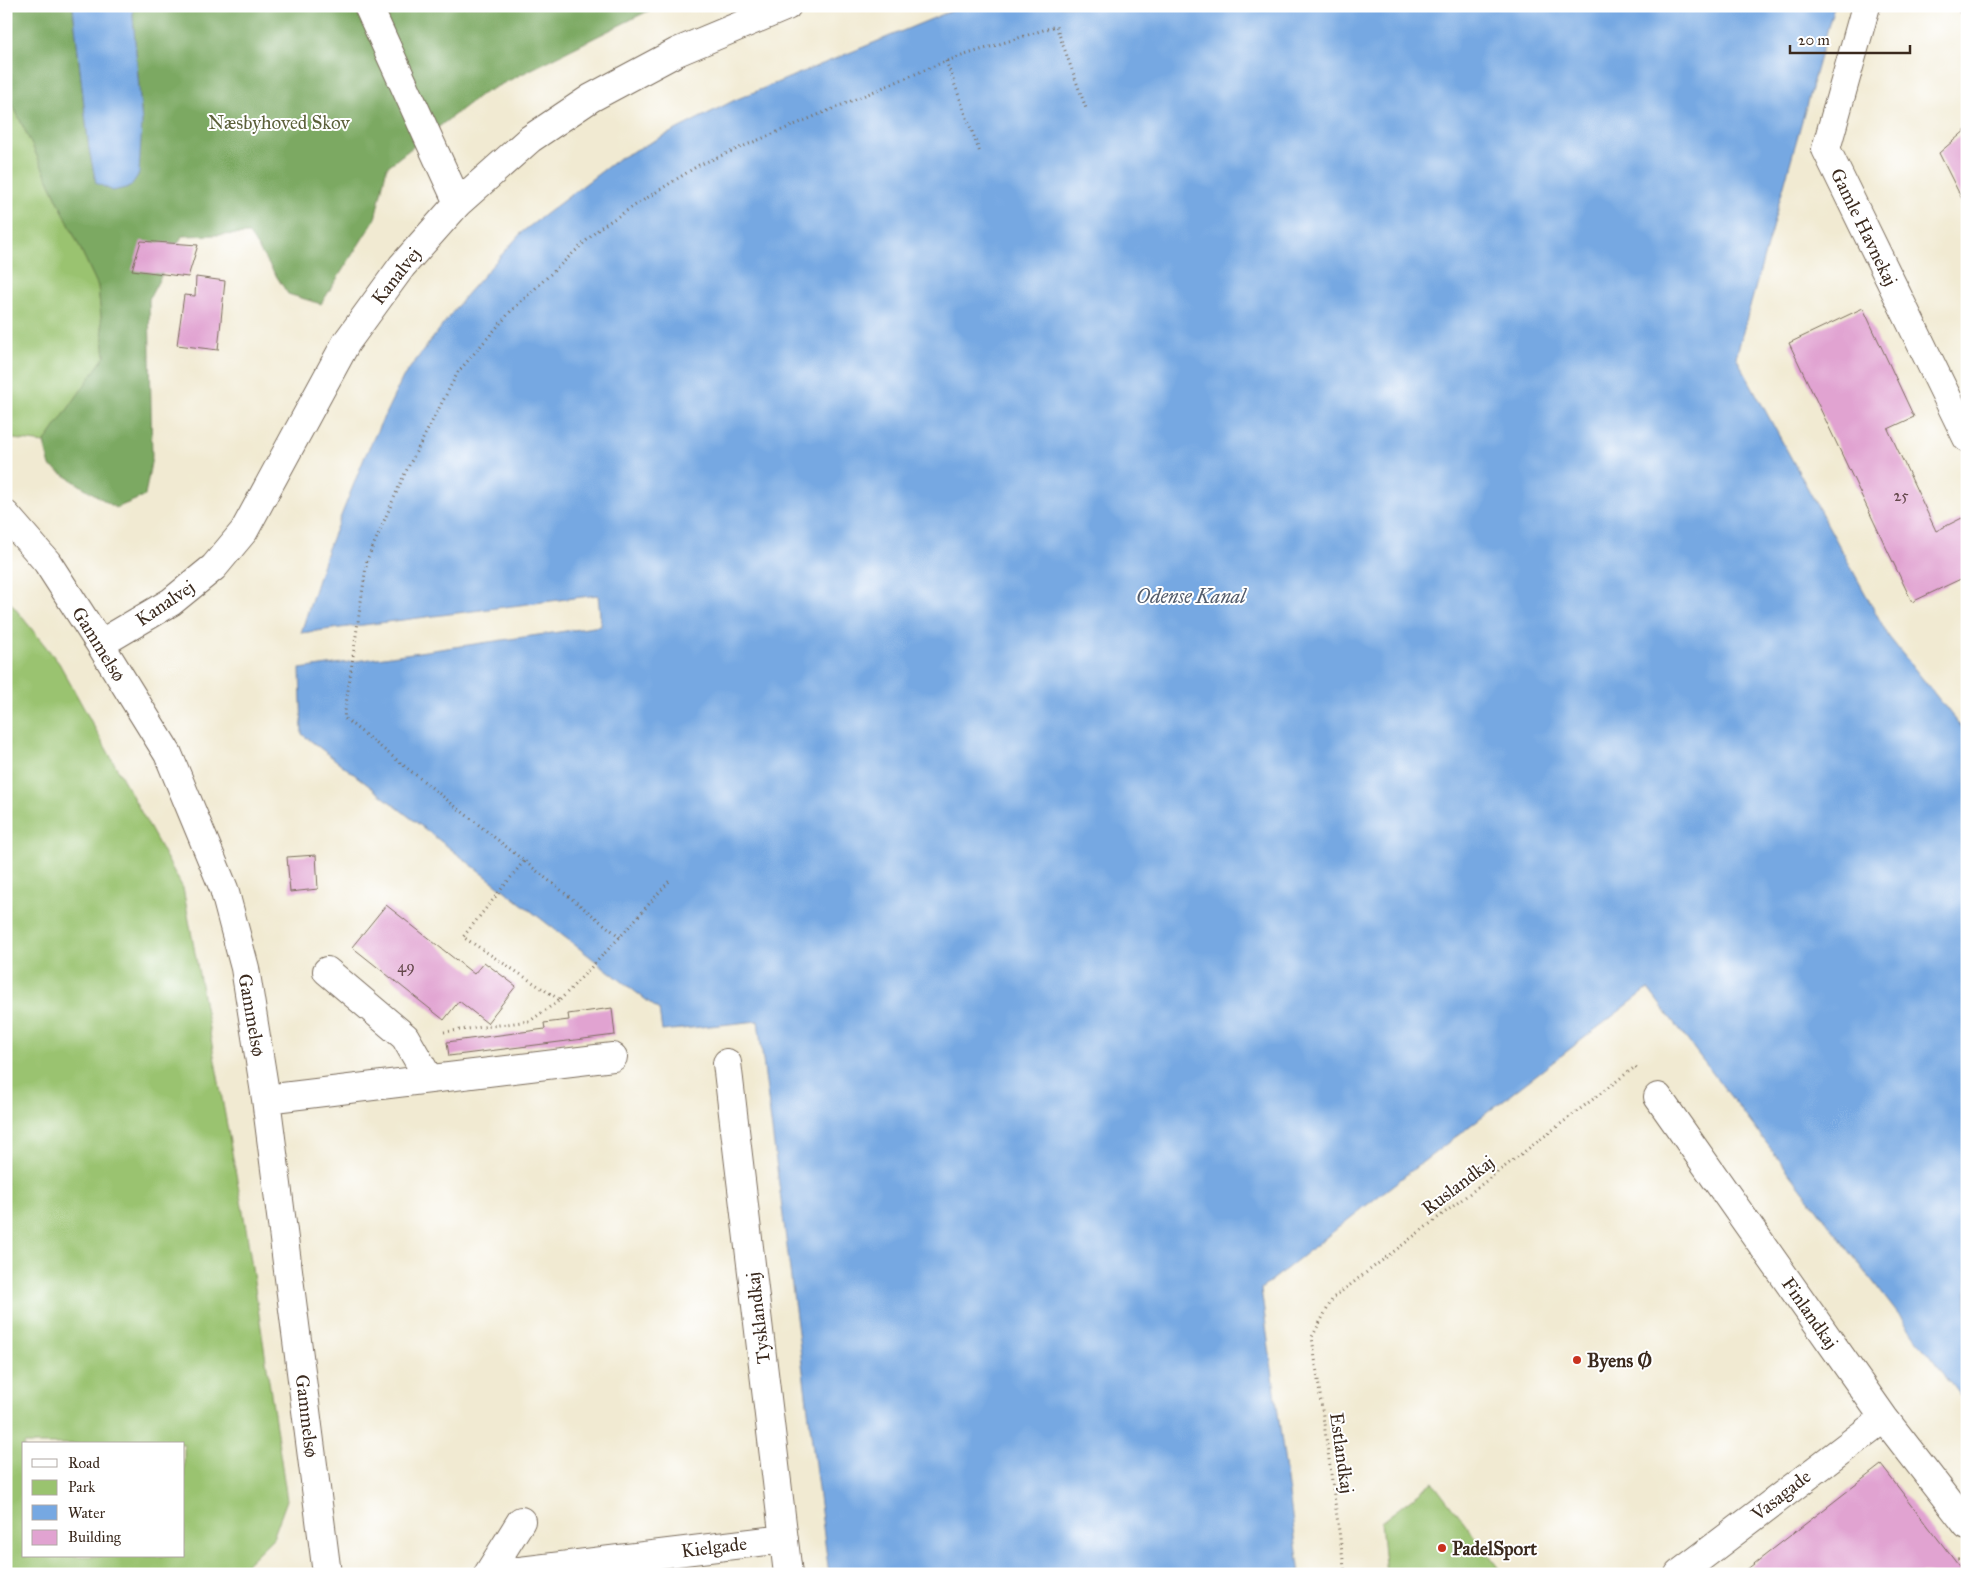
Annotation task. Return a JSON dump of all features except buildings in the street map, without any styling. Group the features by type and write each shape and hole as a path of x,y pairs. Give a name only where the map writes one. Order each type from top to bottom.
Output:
{"street":[{"path":"368,6 458,203"},
{"name":"Kanalvej","path":"100,644 171,602 214,568 244,531 346,343 402,266 458,203 530,139 591,98 678,52 786,6"},
{"name":"Gamle Havnekaj","path":"1866,6 1826,149 1967,438"},
{"name":"Gammelsø","path":"6,515 46,562 100,644 168,754 224,889 245,968 266,1099 327,1574"},
{"path":"327,971 405,1037 429,1079"},
{"path":"266,1099 613,1057"},
{"name":"Tysklandkaj","path":"727,1063 788,1574"},
{"name":"Finlandkaj","path":"1658,1097 1884,1418 1967,1525"},
{"name":"Vasagade","path":"1679,1574 1884,1418"},
{"path":"488,1574 521,1521"},
{"name":"Kielgade","path":"495,1574 784,1538"}],"path":[{"path":"620,937 344,718 367,560 404,475 458,372 511,310 601,227 699,165 946,61 1056,26 1087,111"},
{"path":"946,61 980,153"},
{"path":"524,861 463,936 560,1000"},
{"path":"405,1037 530,1021 560,1000 620,937 671,879"},
{"name":"Ruslandkaj","path":"1312,1337 1334,1298 1635,1067"},
{"name":"Estlandkaj","path":"1312,1337 1345,1574"}],"green space":[{"name":"Næsbyhoved Skov","path":"6,6 71,6 73,8 89,149 96,182 142,123 132,6 658,6 480,95 387,167 375,219 321,304 288,294 249,234 182,236 149,299 152,457 145,496 116,508 50,466 44,443 105,356 98,286 6,90"},
{"path":"6,90 98,286 105,357 44,443 6,438"},
{"path":"6,597 59,663 183,888 246,1228 287,1500 273,1538 239,1571 223,1574 6,1574"},
{"name":"PadelSport","path":"1433,1482 1503,1574 1386,1574 1381,1522"}],"water":[{"path":"71,6 132,6 142,123 139,174 130,187 113,191 96,183 89,149 73,8"},
{"name":"Odense Kanal","path":"963,6 1834,6 1736,357 1889,637 1967,734 1967,1404 1648,989 1363,1208 1261,1289 1300,1574 829,1574 758,1021 662,1031 659,1010 302,734 300,669 601,626 598,595 301,633 327,551 365,456 403,377 465,296 522,232 618,159 735,100"}],"place":[{"name":"Byens Ø","path":"1577,1360"},
{"name":"PadelSport","path":"1442,1548"}]}
